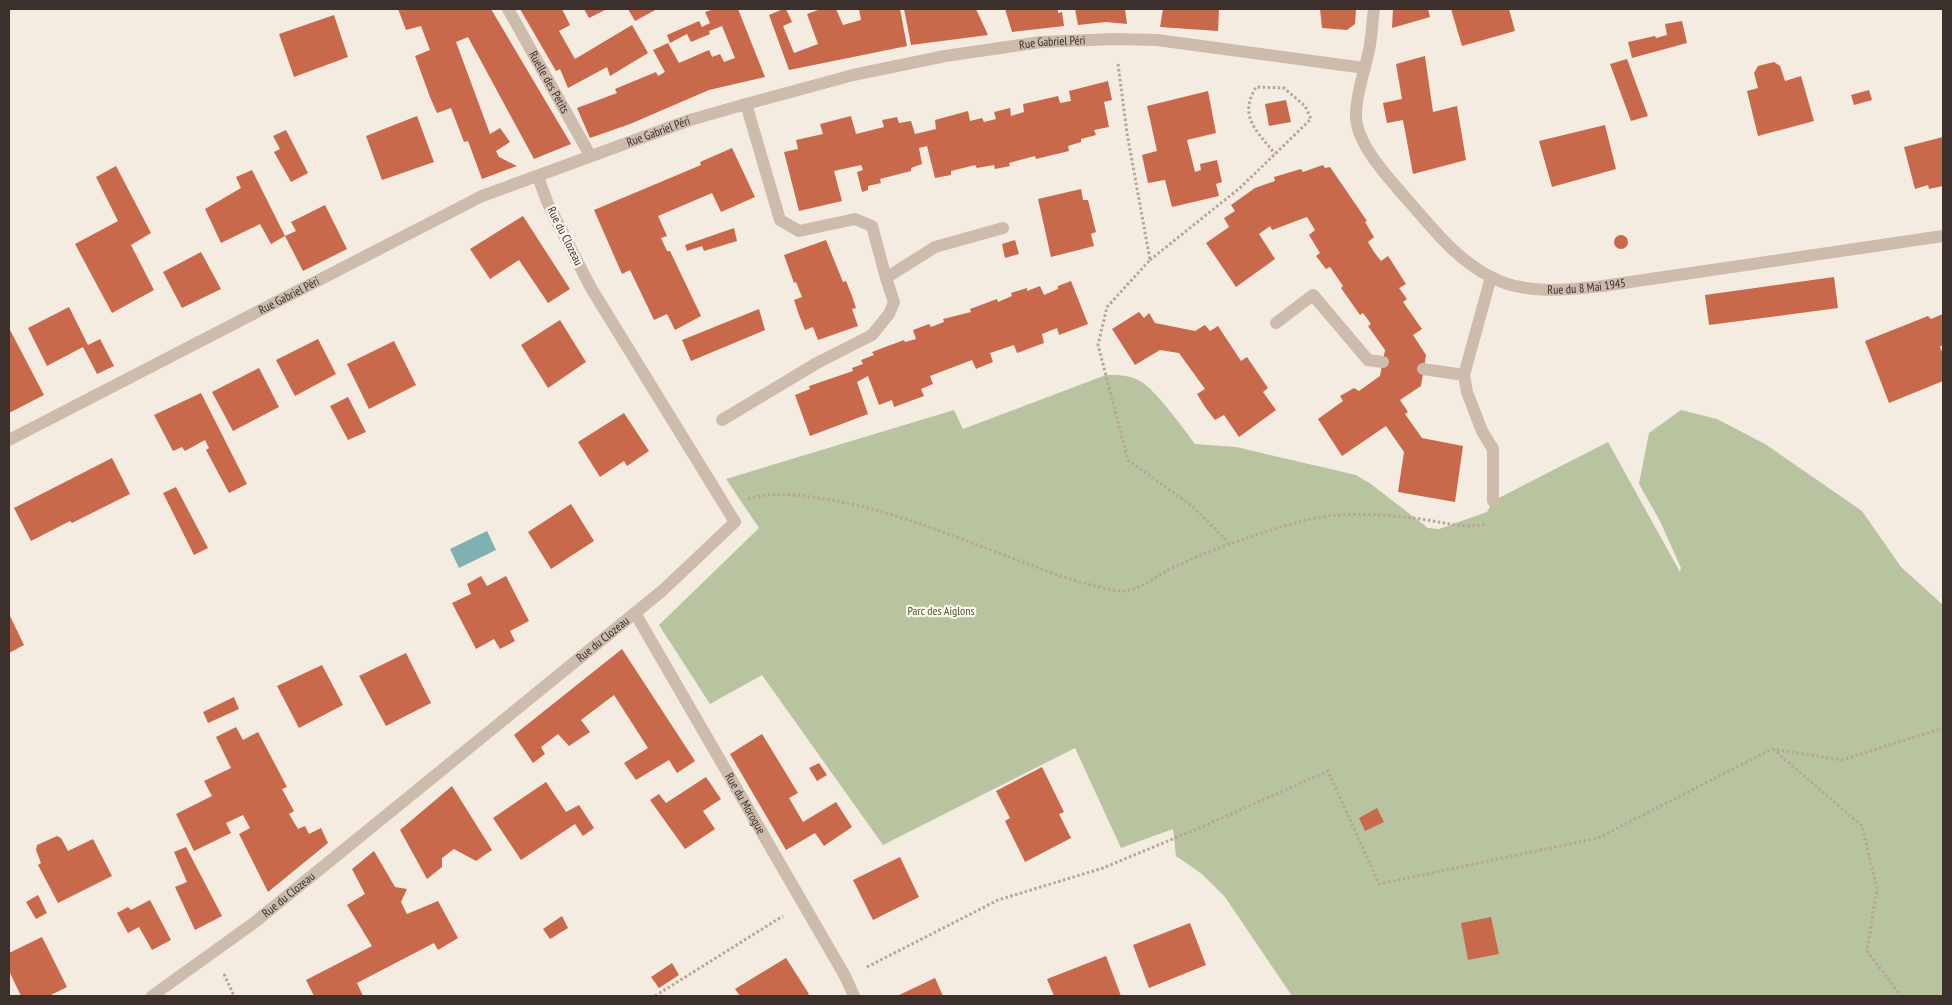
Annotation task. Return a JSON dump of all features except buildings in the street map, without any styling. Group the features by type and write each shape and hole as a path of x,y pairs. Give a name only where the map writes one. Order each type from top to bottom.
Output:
{"street":[{"name":"Ruelle des Petits","path":"508,9 590,156"},
{"name":"Rue du 8 Mai 1945","path":"1374,9 1369,48 1356,114 1360,132 1370,152 1386,176 1430,227 1460,256 1491,277 1515,286 1561,290 1603,286 1943,236"},
{"name":"Rue Gabriel Péri","path":"9,440 482,196 690,120 746,104 853,75 945,56 1041,42 1115,38 1157,40 1365,68"},
{"path":"722,420 816,363 872,335 888,314 894,302 872,226 855,219 799,231 780,220 746,104"},
{"name":"Rue du Clozeau","path":"152,996 255,922 662,591 735,522 591,288 548,204 538,177"},
{"path":"886,278 935,247 1003,228"},
{"path":"1491,277 1464,375 1470,399 1482,430 1493,449 1493,501"},
{"path":"1276,324 1313,295 1368,360 1383,362"},
{"path":"1423,370 1464,375"},
{"name":"Rue du Morogue","path":"634,613 854,996"}],"path":[{"path":"1115,38 1127,133 1150,260"},
{"path":"1229,543 1192,506 1128,460 1098,345 1107,308 1150,260 1241,187 1275,154 1311,119 1305,106 1284,88 1256,87 1248,100 1250,123 1275,154"},
{"path":"726,506 755,496 799,494 852,503 902,517 1045,570 1122,592 1139,587 1196,557 1229,543 1304,521 1353,514 1413,519 1453,526 1474,526 1489,523 1493,501"},
{"path":"844,976 998,900 1103,868 1328,771 1379,884 1598,838 1772,749 1842,760 1943,728"},
{"path":"1772,749 1862,826 1878,888 1867,951 1900,996"},
{"path":"655,996 802,903"}],"green space":[{"name":"Parc des Aiglons","path":"1106,375 1119,375 1140,381 1154,392 1195,444 1236,447 1356,475 1371,484 1428,528 1439,529 1487,512 1493,501 1608,442 1680,572 1681,568 1660,521 1639,484 1649,433 1681,410 1717,419 1765,444 1862,511 1901,567 1943,605 1943,996 1292,996 1225,897 1202,874 1176,856 1173,829 1121,848 1075,748 883,845 762,675 710,704 659,625 759,528 726,479 954,410 963,429"}],"water":[{"path":"487,531 496,550 459,568 450,549"}]}
